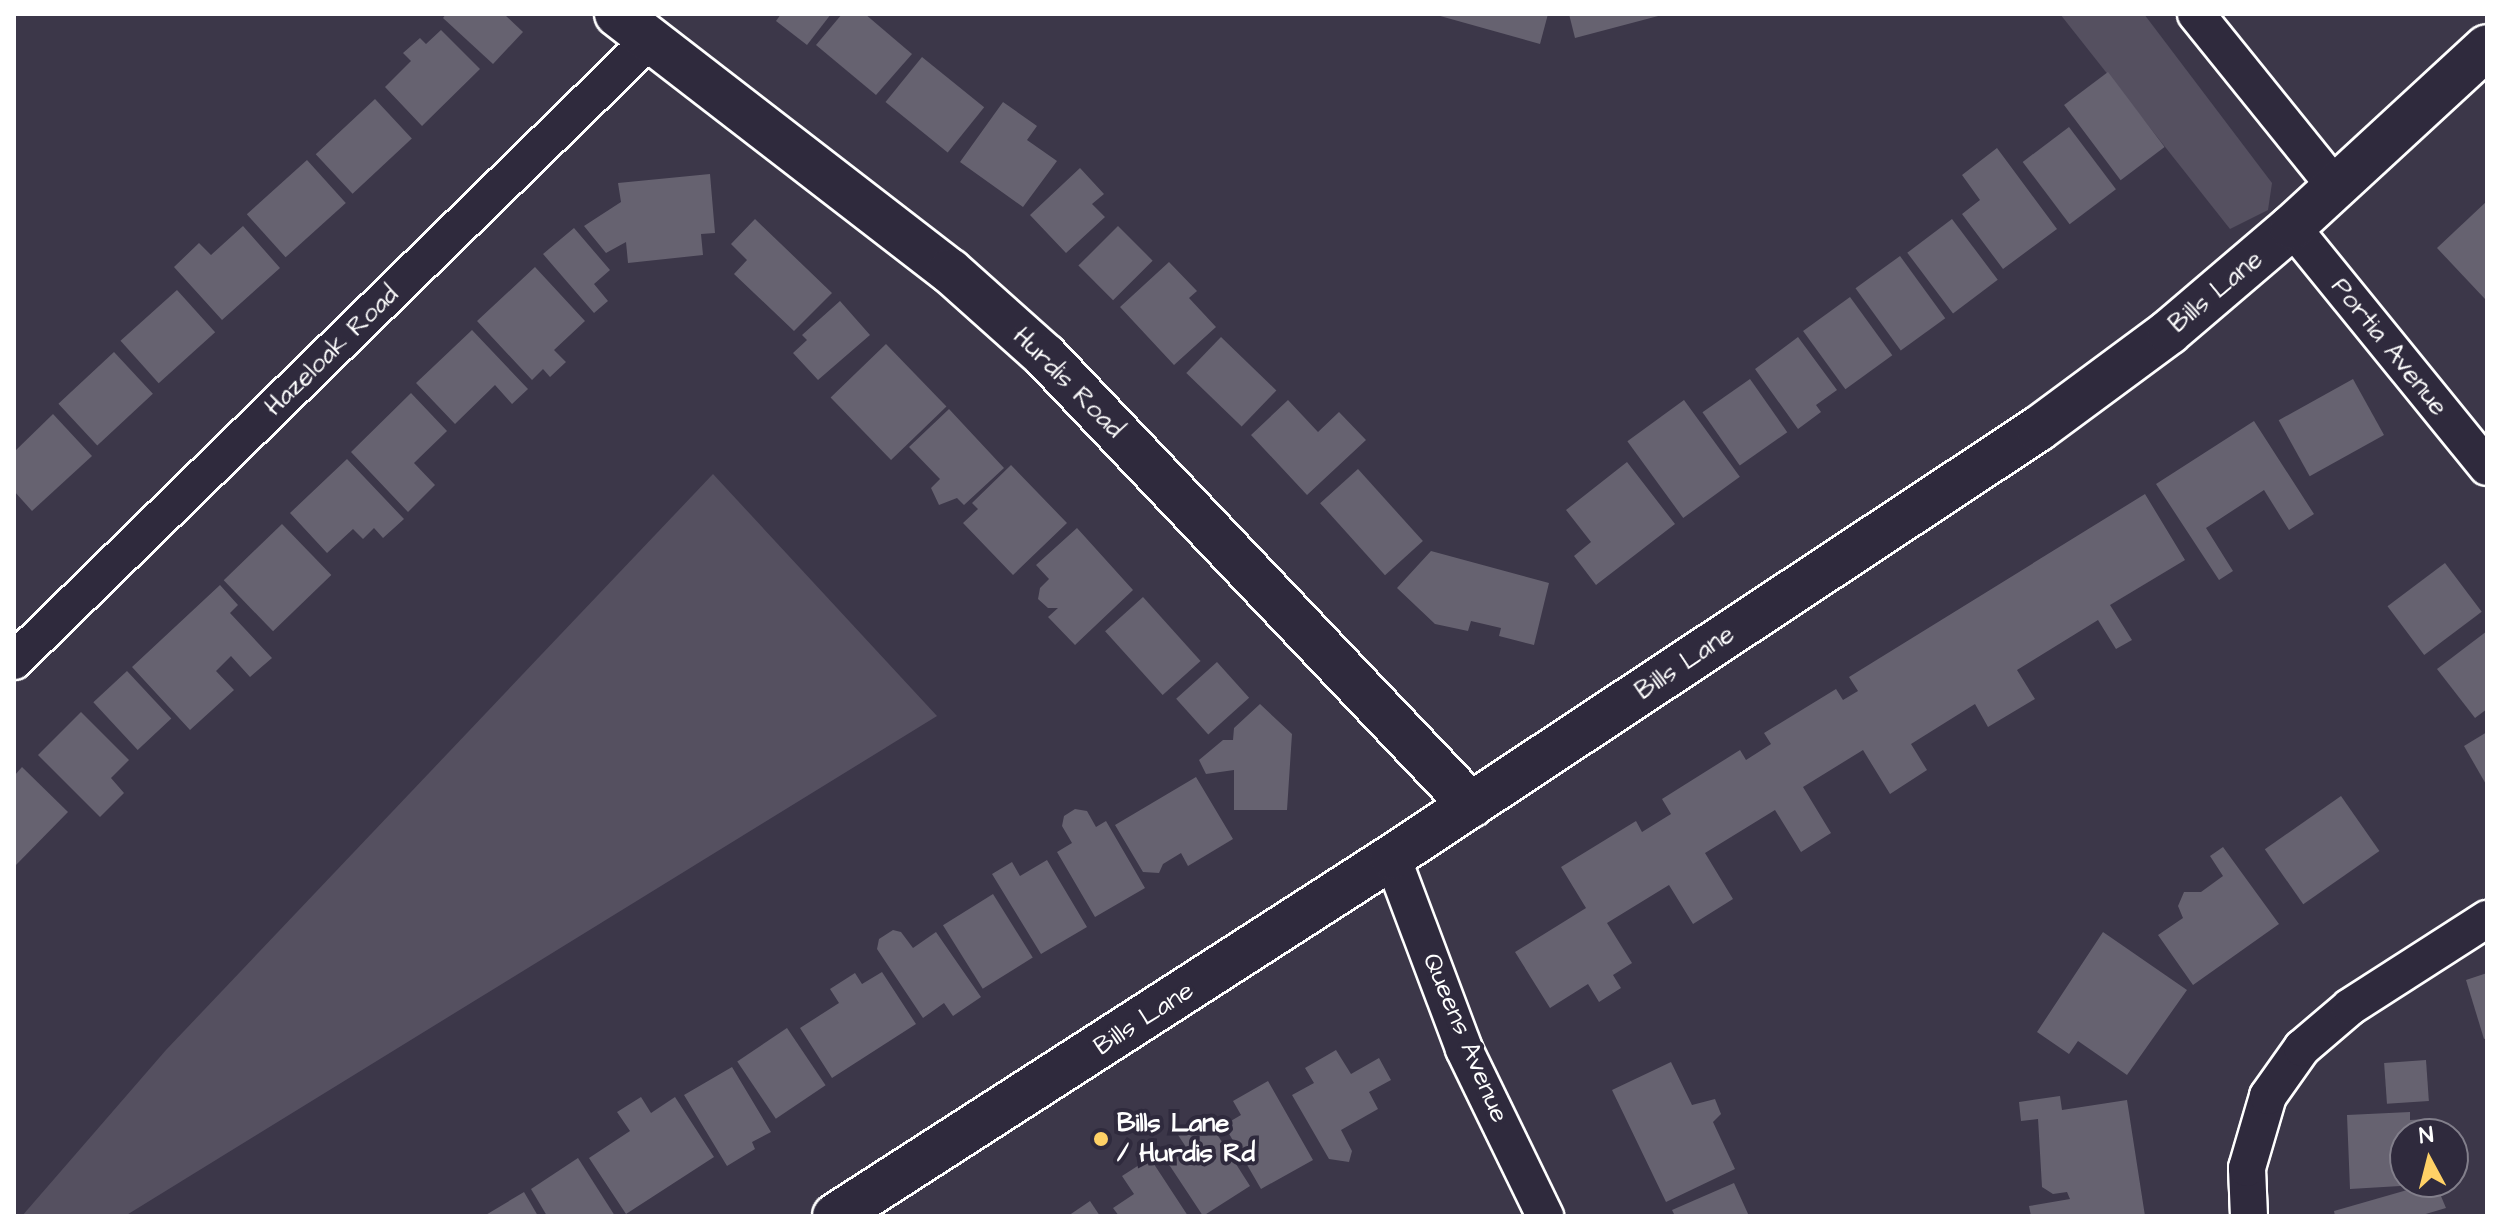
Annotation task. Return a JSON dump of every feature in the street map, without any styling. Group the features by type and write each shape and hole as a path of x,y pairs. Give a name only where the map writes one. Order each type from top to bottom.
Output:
{"street":[{"path":"2196,14 2334,185"},
{"name":"Hazeloak Road","path":"14,661 633,27"},
{"name":"Hurdis Road","path":"633,27 950,271 1045,356 1471,805"},
{"name":"Bills Lane","path":"835,1216 1392,857 2038,429 2169,332 2292,227 2487,47"},
{"name":"Portia Avenue","path":"2292,227 2487,467"},
{"name":"Queens Avenue","path":"1392,857 1464,1049 1545,1216"},
{"path":"2249,1216 2247,1168 2268,1096 2302,1048 2350,1007 2487,919"}],"shaded area":[{"path":"2060,14 2144,14 2272,183 2268,210 2230,229"},
{"path":"713,474 937,716 125,1216 22,1216 166,1050"}],"building":[{"path":"446,14 504,14 523,32 493,64 443,18"},
{"path":"781,14 831,14 807,45 776,21"},
{"path":"842,14 865,14 912,54 876,95 816,45"},
{"path":"1433,14 1548,14 1540,44"},
{"path":"1569,14 1662,14 1662,15 1575,38"},
{"path":"441,30 480,69 422,126 385,87 411,61 403,53 420,38 426,44"},
{"path":"922,57 984,107 948,152 885,102"},
{"path":"2108,72 2165,147 2121,180 2064,105"},
{"path":"375,99 412,138 353,194 316,154"},
{"path":"1003,102 1037,126 1027,140 1057,161 1023,207 960,162"},
{"path":"2069,127 2116,189 2070,224 2023,162"},
{"path":"1997,148 2057,229 2003,269 1962,214 1980,200 1962,175"},
{"path":"307,160 346,203 286,257 247,214"},
{"path":"1080,168 1104,194 1092,204 1105,217 1066,253 1030,215"},
{"path":"710,174 715,233 701,234 703,255 628,263 626,242 606,253 584,226 621,202 618,183"},
{"path":"2487,201 2487,297 2485,299 2437,248"},
{"path":"755,219 832,293 794,331 734,274 747,260 731,244"},
{"path":"1952,219 1998,280 1953,313 1907,253"},
{"path":"243,226 280,268 222,320 174,267 199,243 211,255"},
{"path":"1118,226 1153,261 1113,300 1078,266"},
{"path":"574,228 610,270 594,284 608,301 594,313 543,254"},
{"path":"1900,256 1945,318 1901,351 1856,288"},
{"path":"1169,262 1197,291 1189,298 1216,327 1174,365 1120,307"},
{"path":"535,267 585,321 554,350 566,362 550,377 543,369 532,380 477,321"},
{"path":"177,290 215,332 159,383 121,341"},
{"path":"1850,297 1892,355 1845,389 1803,331"},
{"path":"840,301 870,335 818,380 793,353 807,340 802,335"},
{"path":"472,330 528,389 512,404 495,385 455,424 416,383"},
{"path":"1221,337 1276,390 1242,426 1186,373"},
{"path":"1798,337 1837,390 1816,405 1821,412 1798,429 1755,369"},
{"path":"886,344 946,407 891,460 831,397"},
{"path":"114,352 153,394 97,446 58,404"},
{"path":"1750,379 1787,432 1740,466 1702,412"},
{"path":"2353,379 2384,435 2310,476 2279,420"},
{"path":"411,393 447,431 414,463 435,485 408,512 351,452"},
{"path":"1288,400 1318,432 1339,412 1366,440 1307,495 1251,435"},
{"path":"1684,400 1740,477 1683,518 1627,441"},
{"path":"949,409 1004,468 964,505 957,498 939,505 931,488 940,479 909,447"},
{"path":"53,414 92,456 32,511 14,491 14,452"},
{"path":"2254,421 2314,514 2289,530 2264,490 2206,528 2233,571 2219,580 2156,484"},
{"path":"347,459 404,519 383,538 374,528 363,539 353,529 327,553 290,513"},
{"path":"1627,462 1675,524 1596,585 1574,556 1591,542 1566,510"},
{"path":"1011,465 1067,523 1013,575 963,523 978,509 972,503"},
{"path":"1358,469 1423,541 1385,575 1320,503"},
{"path":"2145,494 2185,560 2110,605 2132,640 2116,649 2098,620 2017,670 2035,699 1988,727 1975,704 1911,744 1927,770 1890,794 1863,750 1803,787 1831,833 1801,852 1775,810 1705,853 1733,899 1693,924 1669,885 1607,923 1632,963 1613,975 1621,988 1599,1002 1588,984 1550,1008 1515,952 1586,908 1561,867 1636,821 1642,832 1671,814 1662,799 1740,750 1746,760 1771,744 1764,733 1836,689 1843,700 1858,691 1849,677"},
{"path":"282,524 331,575 273,631 224,580"},
{"path":"1077,528 1133,590 1075,645 1048,617 1058,608 1048,608 1038,599 1040,588 1049,579 1036,565"},
{"path":"1431,551 1549,583 1534,645 1499,636 1501,628 1471,621 1468,631 1435,624 1397,588"},
{"path":"2445,563 2482,612 2424,655 2387,606"},
{"path":"220,585 238,605 230,613 272,658 250,677 231,656 216,671 234,690 190,730 132,667"},
{"path":"1143,597 1201,661 1163,695 1105,631"},
{"path":"2487,631 2487,709 2475,718 2437,669"},
{"path":"1217,662 1249,698 1208,734 1176,699"},
{"path":"127,671 171,719 138,750 93,702"},
{"path":"1260,704 1292,734 1287,810 1234,810 1234,770 1206,774 1199,760 1223,740 1233,740 1234,728"},
{"path":"81,712 129,760 111,778 124,793 100,817 38,755"},
{"path":"2487,732 2487,786 2464,746"},
{"path":"22,767 68,812 14,867 14,776"},
{"path":"1196,777 1233,839 1188,866 1181,853 1163,864 1159,873 1143,872 1115,825"},
{"path":"2341,796 2379,851 2303,904 2265,849"},
{"path":"1075,809 1087,811 1096,827 1106,821 1145,888 1095,917 1057,852 1072,843 1062,826 1064,816"},
{"path":"2223,847 2279,924 2193,985 2158,935 2183,918 2178,906 2184,892 2201,892 2223,876 2210,856"},
{"path":"1047,860 1087,927 1041,954 992,874 1012,862 1020,876"},
{"path":"993,894 1033,958 983,989 943,925"},
{"path":"893,930 901,932 913,948 936,932 981,997 953,1016 944,1003 923,1018 877,949 879,939"},
{"path":"2103,932 2187,990 2127,1075 2078,1041 2069,1054 2037,1032"},
{"path":"882,972 916,1024 832,1078 800,1028 839,1003 830,989 855,973 862,984"},
{"path":"2487,973 2487,1038 2484,1039 2466,980"},
{"path":"787,1028 826,1085 776,1119 737,1062"},
{"path":"1336,1050 1351,1074 1379,1058 1391,1080 1369,1092 1378,1109 1341,1130 1352,1151 1349,1162 1329,1159 1292,1095 1314,1083 1305,1068"},
{"path":"2426,1060 2429,1101 2387,1104 2384,1063"},
{"path":"1671,1062 1692,1105 1715,1099 1721,1114 1713,1122 1735,1169 1666,1202 1612,1090"},
{"path":"732,1067 771,1132 752,1142 755,1149 727,1166 684,1095"},
{"path":"1268,1081 1313,1160 1261,1189 1224,1125 1241,1115 1233,1101"},
{"path":"2060,1096 2062,1110 2127,1100 2145,1216 2031,1216 2029,1206 2070,1199 2067,1192 2053,1194 2042,1187 2038,1119 2021,1121 2019,1102"},
{"path":"641,1097 651,1113 675,1097 714,1157 626,1214 589,1158 630,1131 617,1112"},
{"path":"2410,1112 2410,1118 2389,1118 2389,1187 2350,1189 2347,1115"},
{"path":"1206,1117 1250,1186 1203,1216 1168,1163 1188,1150 1178,1135"},
{"path":"578,1158 615,1216 547,1216 531,1189"},
{"path":"1150,1158 1188,1216 1119,1216 1113,1208 1134,1194 1122,1176"},
{"path":"1734,1183 1749,1216 1675,1216 1672,1210"},
{"path":"524,1192 538,1216 484,1216"},
{"path":"2389,1195 2389,1198 2442,1198 2446,1208 2419,1216 2335,1216 2334,1211"},
{"path":"1090,1201 1100,1216 1068,1216"}],"place":[{"name":"Bills Lane / Hurdis Rd","path":"1101,1139"}]}
